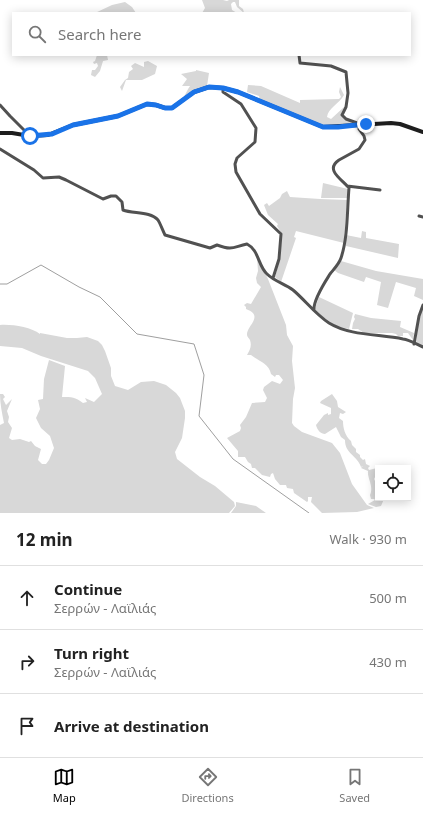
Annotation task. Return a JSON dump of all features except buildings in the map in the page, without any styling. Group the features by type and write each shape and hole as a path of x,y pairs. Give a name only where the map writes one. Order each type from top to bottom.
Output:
{"main road":[{"path":"0,133 30,136 52,134 73,125 118,116 147,104 172,108 198,90 209,87 223,88 248,96 283,112 323,127 391,123 400,124 423,132"}],"street":[{"path":"299,56 300,63 331,66 346,72 348,93 342,115 346,119 360,124 359,129 365,140 359,149 336,162 333,166 333,170 336,175 348,188 344,246 340,260 321,290 314,310"},
{"path":"223,88 223,92 242,104 256,128 255,142 237,158 235,164 236,172 260,214 281,234 279,259 273,278"},
{"path":"0,105 30,136"},
{"path":"0,149 34,170 43,178 59,178 66,180 103,199 116,196 122,202 123,210 130,213 148,215 157,220 166,235 210,248 217,245 226,249 234,249 247,244 258,256 264,271 268,275 292,289 314,310 336,327 365,334 404,339 423,347"},
{"path":"347,186 380,190"},
{"path":"419,216 423,217"},
{"path":"414,344 419,316 423,305"}],"shaded area":[{"path":"202,0 239,0 239,6 243,9 244,12 237,7 235,2 231,4 232,10 235,12 203,12 205,8"},
{"path":"125,2 132,7 135,12 97,12 112,5"},
{"path":"97,56 107,56 108,60 103,61 100,71 95,77 91,75 92,70 95,70 98,66 97,63 94,64 93,62"},
{"path":"148,61 157,66 155,74 142,80 126,80 122,91 120,87 125,80 128,78 129,72 133,69 131,66 135,63 144,67 144,62"},
{"path":"196,70 209,73 207,86 198,88 183,98 190,86 182,86 187,79 181,74"},
{"path":"248,85 261,86 300,103 300,100 339,99 341,97 339,92 340,87 344,95 329,111 327,117 331,119 344,107 341,114 356,123 334,126 319,125 260,100 259,96 247,92"},
{"path":"323,183 348,189 347,198 321,198"},
{"path":"287,191 290,197 347,200 344,243 296,231 294,237 296,238 281,282 275,277 280,259 282,234 277,226 278,224 268,215 264,205 267,203 269,206"},
{"path":"362,231 366,232 366,238 399,244 398,258 346,246 346,235 361,238"},
{"path":"257,257 268,279 286,325 287,335 293,346 292,361 295,388 292,423 302,432 332,443 340,453 352,484 367,505 374,508 357,512 322,513 311,502 312,497 308,497 307,502 294,493 293,489 287,488 286,485 280,485 275,479 273,473 270,477 262,475 255,468 252,468 251,464 245,457 238,457 238,451 227,438 240,431 240,425 246,417 252,403 265,402 267,398 263,390 264,387 272,381 280,384 283,380 279,375 276,375 275,377 271,374 268,367 263,363 251,355 247,355 251,344 247,336 247,332 253,321 254,315 246,309 244,305 247,303 251,304 261,287 257,283 256,278 258,271"},
{"path":"341,261 376,271 423,279 423,300 414,296 416,288 396,282 388,308 377,305 381,282 366,277 364,282 338,273 334,270"},
{"path":"319,297 353,313 349,329 336,326 316,312 315,308"},
{"path":"423,308 423,346 416,343 419,318"},
{"path":"355,314 371,318 401,321 400,327 414,333 413,340 408,333 403,333 403,336 398,336 392,333 364,333 358,329 352,329"},
{"path":"0,325 21,326 40,334 67,338 87,337 98,341 102,345 111,368 111,376 115,386 128,390 141,382 154,381 166,385 180,398 185,411 182,438 175,452 177,459 200,477 215,486 234,502 235,506 229,513 0,513 0,425 4,423 0,394 3,394 5,397 3,399 6,405 12,399 7,411 9,417 8,422 12,428 9,438 12,440 20,439 29,442 31,441 35,446 41,449 38,460 42,464 46,464 54,448 50,436 41,428 36,418 40,409 38,400 43,399 44,379 49,360 65,366 62,397 73,398 83,403 87,402 85,398 94,402 102,394 95,378 88,371 41,356 22,348 0,346"},
{"path":"332,394 337,401 338,407 346,412 343,414 340,413 339,418 343,421 343,426 347,437 356,449 356,452 363,460 365,459 366,464 370,466 368,468 369,470 375,468 375,500 371,499 370,495 371,485 368,471 361,468 363,466 361,467 357,460 349,452 345,440 341,437 336,427 325,434 318,430 316,425 324,415 328,413 328,415 331,414 331,408 320,403"},
{"path":"375,500 383,501 381,506 376,507 368,504"},
{"path":"236,502 256,506 266,513 231,513 236,506"}],"waterway":[{"path":"0,284 7,284 41,265 79,287 100,297 137,334 194,344 204,375 199,416 233,459 309,513"}],"route":[{"path":"30,136 52,134 87,121 104,120 126,114 142,105 147,104 168,109 172,108 194,92 209,87 223,88 238,92 283,112 323,127 329,128 366,124"}]}
